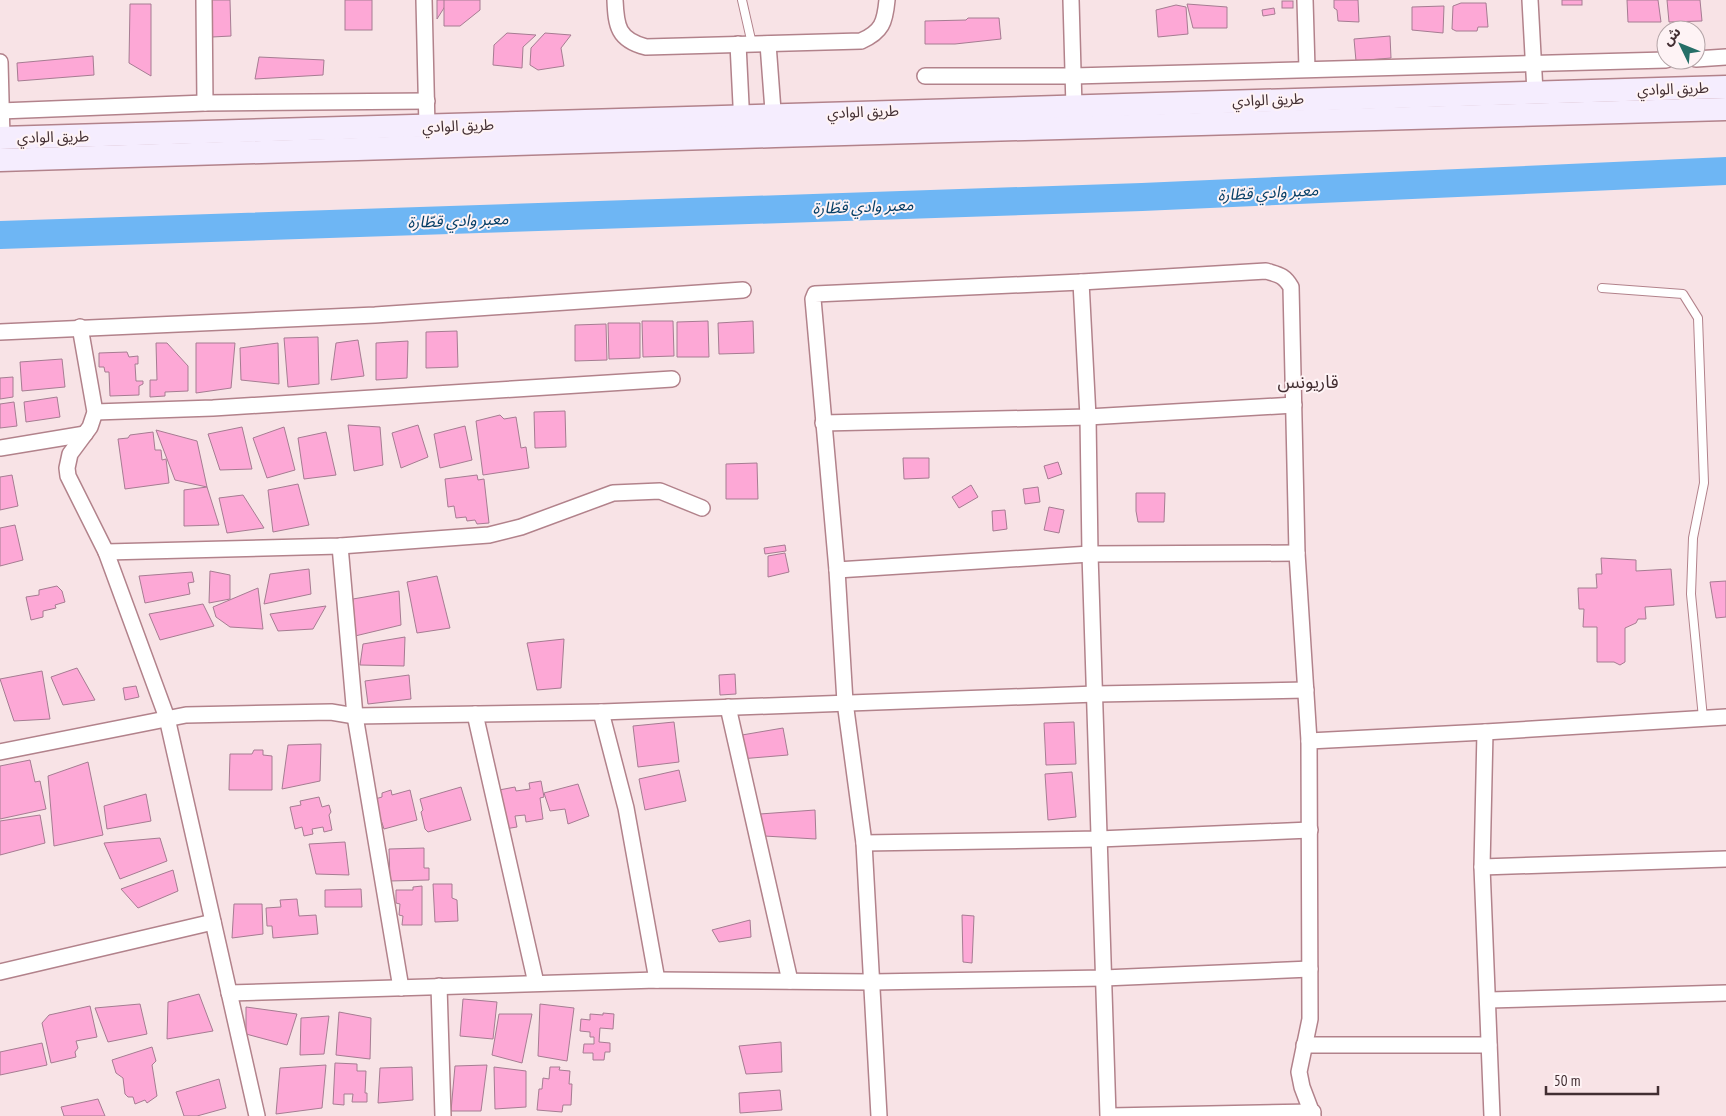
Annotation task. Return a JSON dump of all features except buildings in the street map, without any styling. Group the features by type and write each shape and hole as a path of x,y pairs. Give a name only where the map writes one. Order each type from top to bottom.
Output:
{"main road":[{"name":"طريق الوادي","path":"774,125 1074,107 1284,111 1535,92 1726,87"},
{"name":"طريق الوادي","path":"0,160 774,125 1284,111 1726,109"},
{"name":"طريق الوادي","path":"1,138 427,127 743,126"}],"street":[{"path":"204,0 205,103"},
{"path":"424,0 427,127"},
{"path":"614,0 617,25 622,36 633,44 646,47 861,40 872,36 882,26 886,14 887,0"},
{"path":"1071,0 1074,107"},
{"path":"1305,0 1308,69"},
{"path":"1530,0 1535,92"},
{"path":"743,126 745,44"},
{"path":"768,44 774,125"},
{"path":"1706,58 1726,58"},
{"path":"925,76 1073,76 1656,60"},
{"path":"0,62 1,138"},
{"path":"1,111 205,103 427,100"},
{"path":"879,1116 864,843 845,702 837,570 813,299 815,294 1081,282 1266,271 1282,276 1291,287 1297,553 1309,741 1310,1019 1300,1072 1302,1087 1313,1114 1109,1116 1090,554 1088,416 1081,282"},
{"path":"0,332 375,315 743,290"},
{"path":"80,327 95,412 90,427 67,461 68,476 106,552 167,718 257,1116"},
{"path":"95,412 213,408 672,379"},
{"path":"824,424 1088,416 1294,405"},
{"path":"0,448 85,434"},
{"path":"106,552 340,546 488,535 521,527 613,493 660,491 702,508"},
{"path":"340,546 355,716 400,988"},
{"path":"837,570 1090,554 1297,553"},
{"path":"0,750 186,714 331,712 355,716 601,712 1096,694 1306,690"},
{"path":"728,706 790,981"},
{"path":"601,712 626,808 657,980"},
{"path":"475,714 536,984"},
{"path":"1309,741 1726,717"},
{"path":"1486,732 1482,867 1489,1000 1492,1116"},
{"path":"864,843 1099,839 1310,830"},
{"path":"1482,867 1726,859"},
{"path":"0,972 213,922"},
{"path":"229,993 657,980 872,982 1104,978 1310,969"},
{"path":"438,986 443,1116"},
{"path":"1489,1000 1726,993"},
{"path":"1304,1046 1489,1045"}],"lane":[{"path":"742,0 745,44"},
{"path":"1602,288 1683,294 1698,318 1704,483 1693,538 1690,594 1703,718"}],"waterway":[{"name":"معبر وادي قطّارة","path":"0,235 1142,197 1726,171"}],"district":[{"name":"قاريونس","path":"1308,382"}]}
